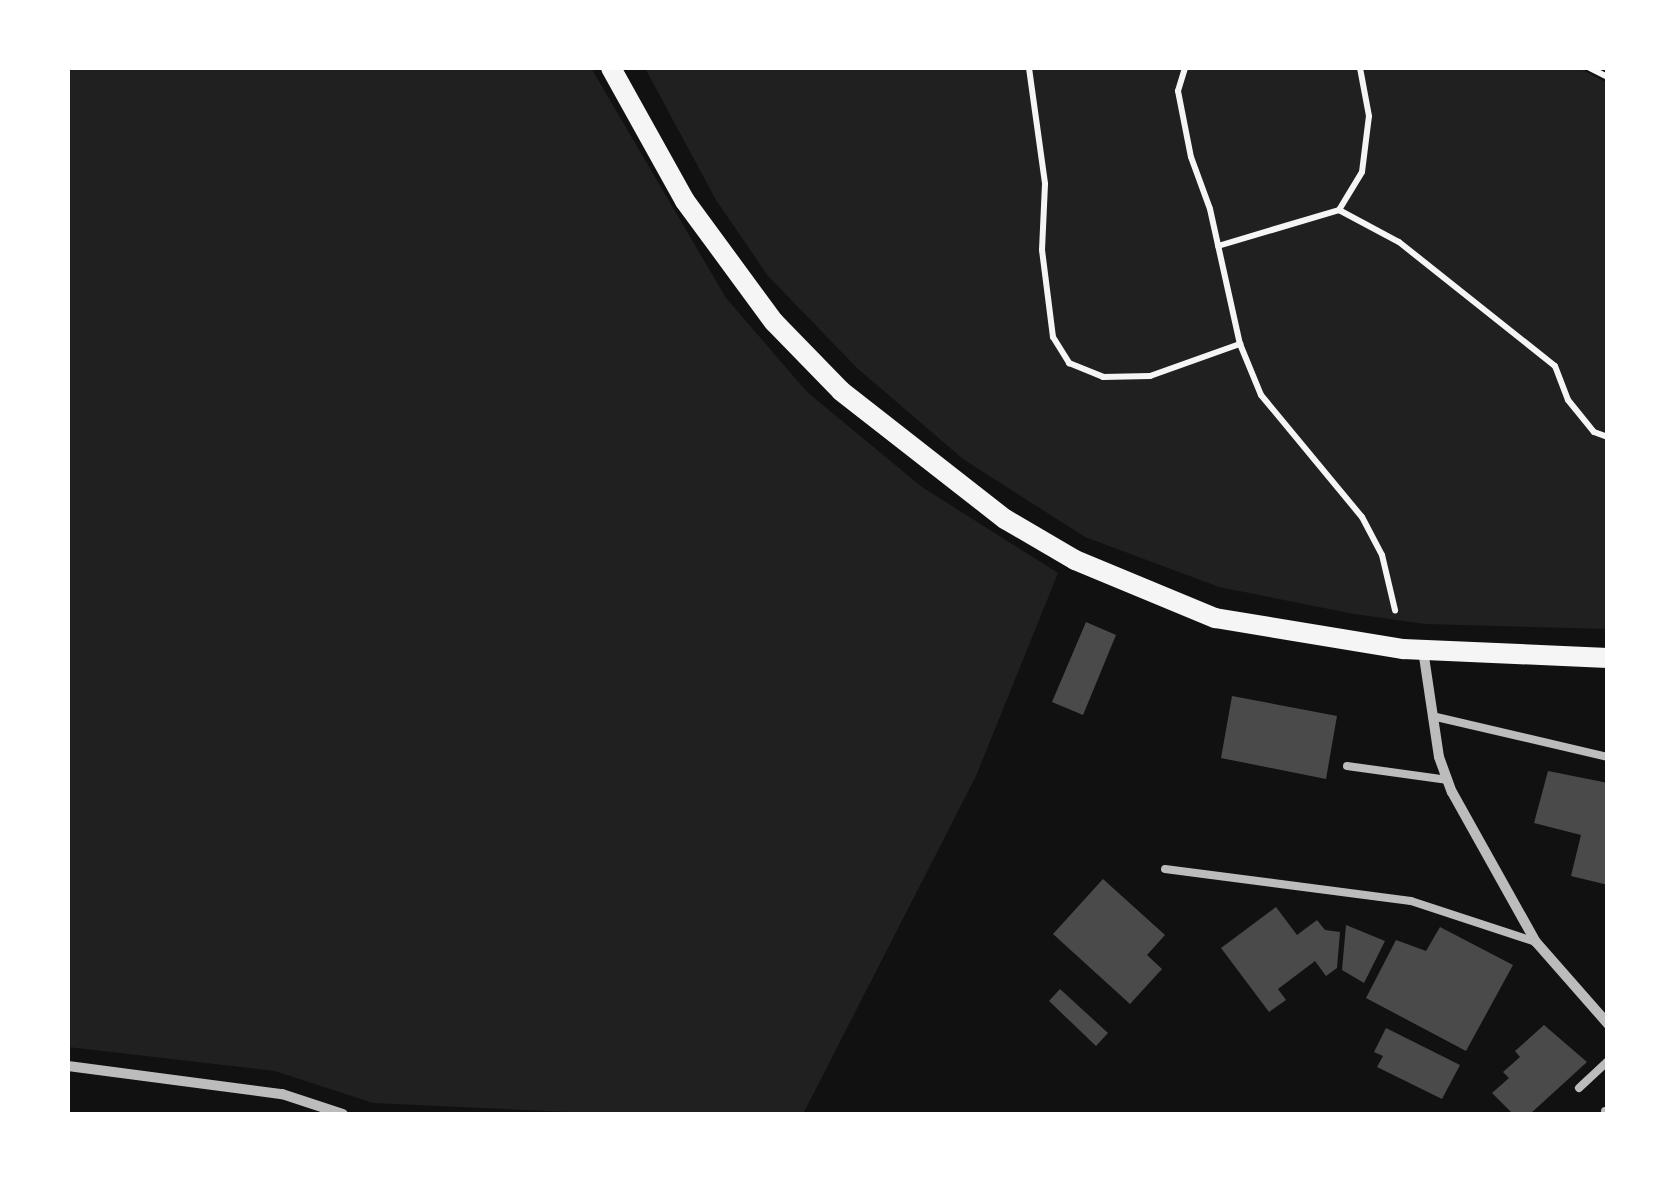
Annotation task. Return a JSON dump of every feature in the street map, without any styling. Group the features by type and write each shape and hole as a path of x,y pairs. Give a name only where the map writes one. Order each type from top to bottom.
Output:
{"main road":[{"path":"611,68 685,201 774,322 926,462 1005,519 1150,595 1279,632 1414,650 1608,658"}],"street":[{"path":"1414,650 1448,780 1536,942 1608,1024"},
{"path":"68,1066 282,1094 344,1114"}],"lane":[{"path":"1431,715 1608,757"},
{"path":"1348,766 1448,780"},
{"path":"1165,869 1412,902 1536,942"},
{"path":"1579,1088 1608,1061"}],"path":[{"path":"1029,68 1045,184 1042,250 1053,337 1069,363 1103,377 1150,376 1240,344"},
{"path":"1185,68 1178,91 1240,344 1260,395 1362,517 1382,555 1414,650"},
{"path":"1218,246 1339,210 1362,172 1369,116 1360,68"},
{"path":"1590,68 1608,77"},
{"path":"1339,210 1398,242 1555,366 1568,400 1594,432 1608,437"}],"shaded area":[{"path":"68,68 591,68 726,298 807,392 922,487 1058,573 976,776 803,1114 613,1114 373,1103 275,1071 68,1047"},
{"path":"645,68 1579,68 1607,83 1607,629 1425,624 1354,614 1219,587 1085,537 963,459 857,368 768,276 716,200"}],"building":[{"path":"1086,622 1116,635 1083,715 1052,702"},
{"path":"1232,696 1337,716 1326,779 1221,758"},
{"path":"1548,771 1608,783 1608,885 1571,876 1581,835 1534,823"},
{"path":"1103,879 1165,935 1147,955 1162,969 1130,1004 1053,934"},
{"path":"1276,907 1297,935 1317,920 1325,930 1340,932 1337,968 1326,976 1315,961 1278,989 1286,1000 1269,1012 1221,948"},
{"path":"1346,925 1385,941 1364,983 1342,970"},
{"path":"1440,927 1513,965 1466,1051 1366,998 1396,940 1426,951"},
{"path":"1060,989 1108,1033 1096,1046 1049,1001"},
{"path":"1544,1025 1587,1062 1530,1114 1513,1114 1492,1093 1509,1078 1503,1072 1520,1057 1515,1051"},
{"path":"1386,1028 1460,1065 1442,1099 1377,1067 1383,1056 1374,1052"}]}
